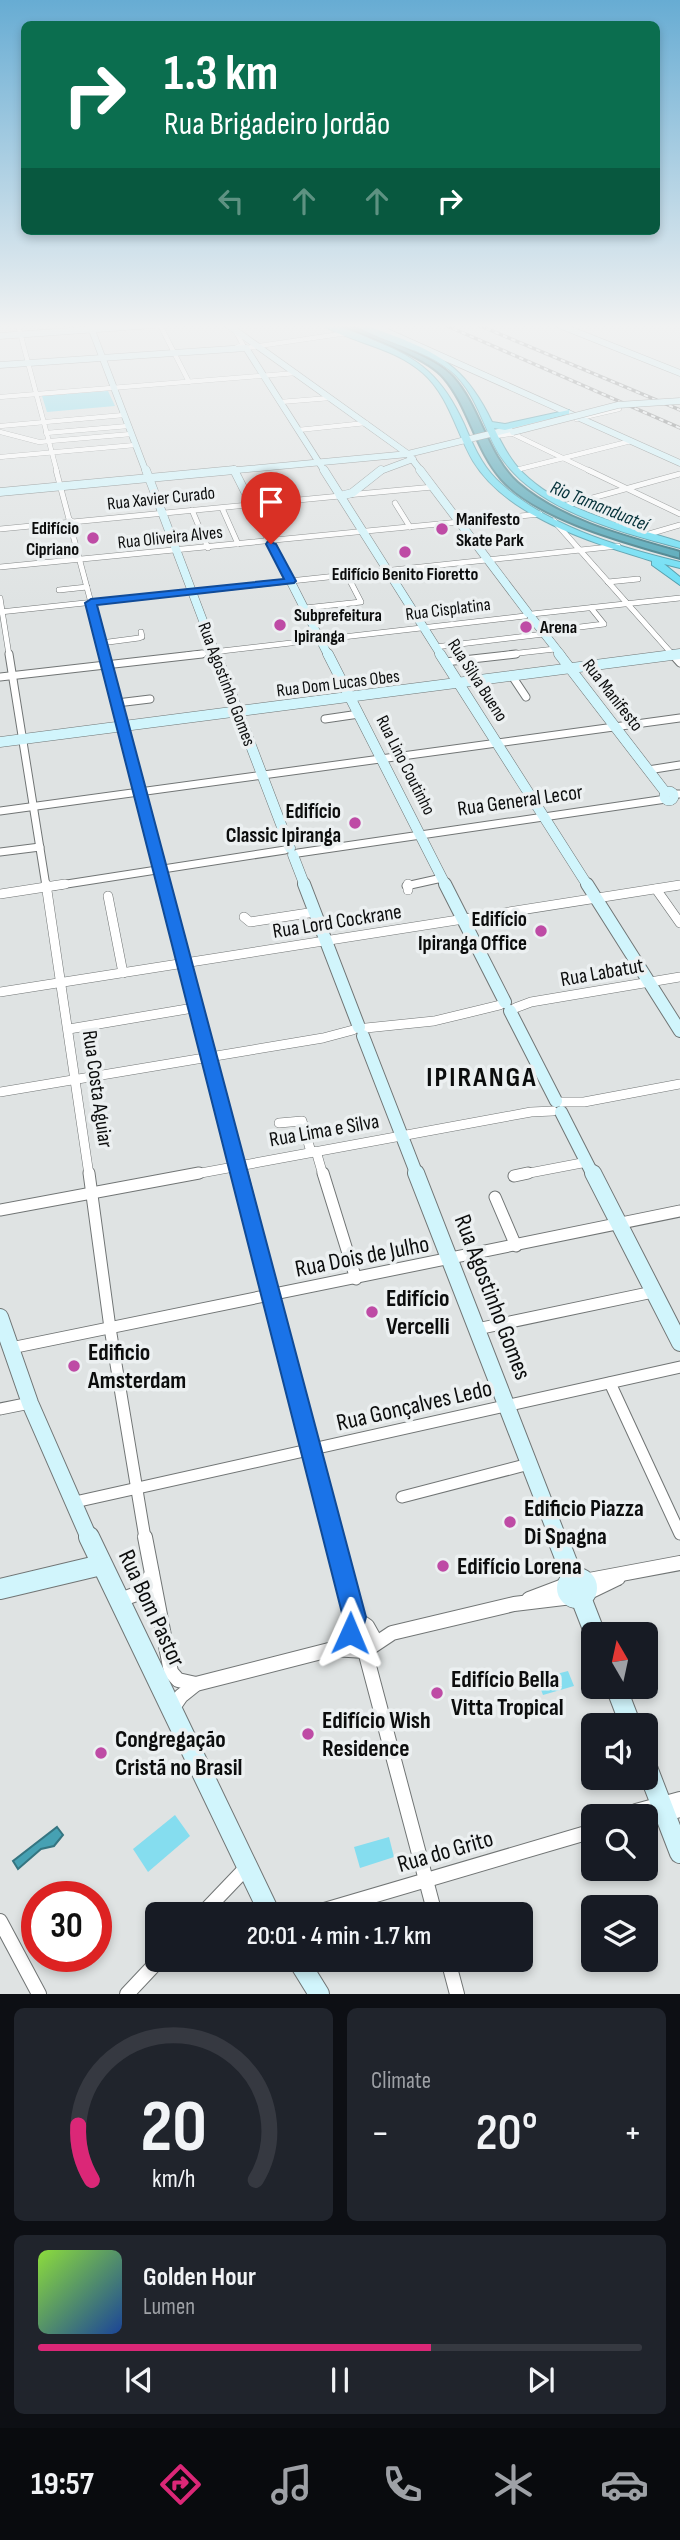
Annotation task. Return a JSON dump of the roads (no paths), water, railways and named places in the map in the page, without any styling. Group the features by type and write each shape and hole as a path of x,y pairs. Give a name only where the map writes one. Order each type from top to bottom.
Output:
{"highway":[{"path":"457,418 492,480 540,514 652,559 677,562"},
{"path":"485,418 516,470 561,506 660,544 677,562"},
{"path":"469,443 505,427 541,418"},
{"path":"463,430 478,433 512,432"},
{"path":"548,495 568,505 680,545"},
{"path":"652,559 680,582"}],"main road":[{"name":"Rua Agostinho Gomes","path":"125,418 590,1622"},
{"name":"Rua Silva Bueno","path":"290,418 680,1031"},
{"name":"Rua Manifesto","path":"359,418 408,455 680,811"},
{"path":"512,432 567,418"},
{"path":"579,418 680,463"},
{"path":"0,492 408,455 469,443"},
{"path":"341,494 356,490 382,469 408,455 453,444 469,443"},
{"name":"Rua Lino Coutinho","path":"234,470 680,1343"},
{"name":"Rua Dom Lucas Obes","path":"0,742 570,668 678,658"},
{"name":"Rua Bom Pastor","path":"0,1317 30,1403 101,1565 264,1902"},
{"path":"0,1589 101,1565"},
{"path":"657,1790 680,1853"},
{"path":"305,1972 319,1994"}],"street":[{"path":"42,418 71,522 87,587 88,602 199,1007 355,1617 371,1642 432,1902"},
{"path":"0,426 89,418"},
{"path":"512,432 579,418"},
{"path":"298,430 366,423"},
{"path":"46,433 128,426"},
{"path":"0,432 49,442 131,434"},
{"path":"512,432 680,514"},
{"path":"516,470 631,441"},
{"path":"0,457 135,445"},
{"path":"568,505 680,474"},
{"name":"Rua Xavier Curado","path":"1,529 433,487"},
{"path":"395,503 410,527"},
{"path":"222,508 238,544"},
{"path":"192,510 208,548"},
{"name":"Rua Oliveira Alves","path":"0,569 540,514"},
{"path":"553,520 678,658"},
{"path":"649,534 680,525"},
{"path":"1,611 619,546"},
{"path":"305,608 361,602 347,575"},
{"path":"608,582 638,579"},
{"path":"59,590 87,587"},
{"name":"Rua Costa Aguiar","path":"0,598 69,1029 90,1192 136,1489 172,1676 182,1682 196,1684"},
{"name":"Rua Cisplatina","path":"0,677 680,598"},
{"path":"580,627 604,624 591,608"},
{"path":"101,643 139,638 142,637 141,632"},
{"path":"435,647 544,634"},
{"path":"445,662 555,649"},
{"path":"512,676 526,697"},
{"path":"117,703 150,699"},
{"path":"325,718 359,714"},
{"path":"0,811 680,718"},
{"path":"648,770 680,765"},
{"name":"Rua General Lecor","path":"0,894 670,796"},
{"path":"0,852 40,847"},
{"path":"408,890 406,885 409,883 442,878"},
{"name":"Rua Lord Cockrane","path":"0,992 680,885"},
{"path":"656,888 680,923"},
{"path":"108,896 123,973"},
{"path":"244,917 250,922 315,912"},
{"name":"Rua Labatut","path":"0,1092 680,977"},
{"path":"69,1029 199,1007"},
{"name":"Rua Lima e Silva","path":"0,1210 680,1084"},
{"path":"279,1123 302,1121 356,1279"},
{"path":"514,1175 587,1161"},
{"path":"495,1197 516,1246"},
{"name":"Rua Dois de Julho","path":"11,1348 680,1212"},
{"path":"477,1329 653,1292"},
{"name":"Rua Gonçalves Ledo","path":"75,1502 680,1367"},
{"path":"610,1383 680,1534"},
{"path":"0,1409 30,1403"},
{"path":"402,1497 529,1464"},
{"path":"171,1710 181,1696 196,1684 680,1563"},
{"path":"118,1601 139,1593 152,1574"},
{"path":"333,1649 350,1633 355,1617"},
{"name":"Rua do Grito","path":"352,1902 581,1835"},
{"path":"213,1902 246,1868"},
{"path":"0,1921 39,1994"},
{"path":"127,1994 148,1972"},
{"path":"451,1972 457,1994"}],"railway":[{"path":"657,418 680,428"}],"place":[{"name":"Manifesto Skate Park","path":"442,529"},
{"name":"Edifício Cipriano","path":"93,538"},
{"name":"Edifício Benito Fioretto","path":"405,552"},
{"name":"Subprefeitura Ipiranga","path":"280,625"},
{"name":"Arena","path":"526,627"},
{"name":"Edifício Classic Ipiranga","path":"355,823"},
{"name":"Edifício Ipiranga Office","path":"541,931"},
{"name":"Edifício Vercelli","path":"372,1312"},
{"name":"Edificio Amsterdam","path":"74,1366"},
{"name":"Edificio Piazza Di Spagna","path":"510,1522"},
{"name":"Edifício Lorena","path":"443,1566"},
{"name":"Edifício Bella Vitta Tropical","path":"437,1693"},
{"name":"Edifício Wish Residence","path":"308,1734"},
{"name":"Congregação Cristã no Brasil","path":"101,1753"}],"district":[{"name":"IPIRANGA","path":"482,1076"}],"water label":[{"name":"Rio Tamanduateí","path":"600,505"}]}
